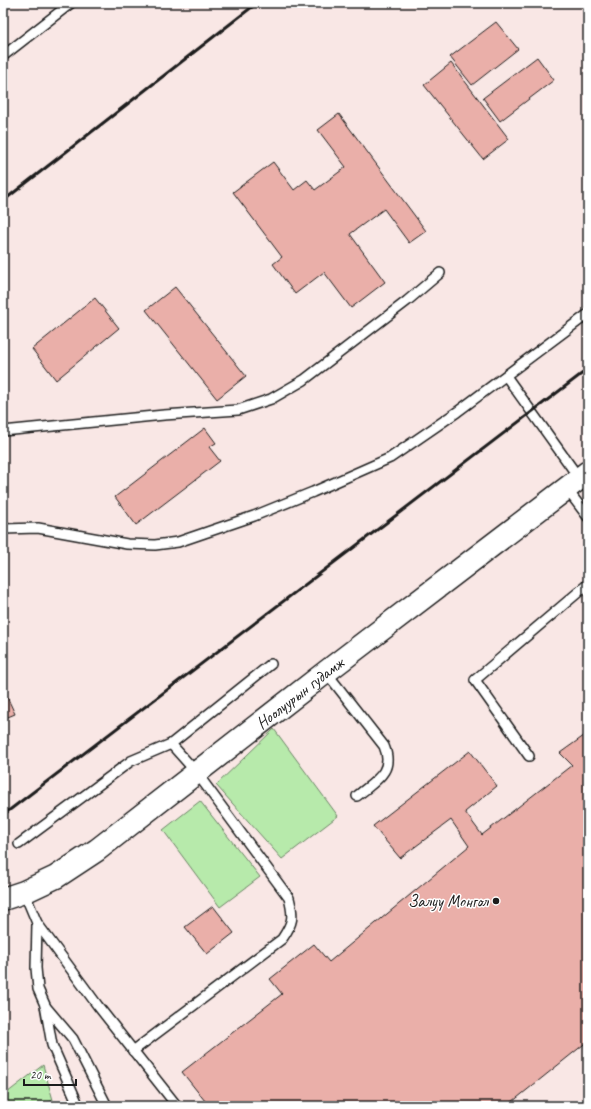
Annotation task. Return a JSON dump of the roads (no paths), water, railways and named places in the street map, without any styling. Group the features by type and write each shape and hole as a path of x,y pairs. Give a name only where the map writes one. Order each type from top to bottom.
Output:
{"street":[{"name":"Ноолуурын гудамж","path":"3,899 24,892 56,877 97,850 326,672 578,480"}],"lane":[{"path":"3,56 71,3"},
{"path":"3,431 164,415 238,410 271,399 304,380 407,301 440,273"},
{"path":"3,529 38,528 127,544 155,545 178,542 254,516 390,458 457,412 588,314"},
{"path":"506,376 578,480 588,517"},
{"path":"529,756 475,680 588,584"},
{"path":"19,844 131,761 171,744 271,664"},
{"path":"326,672 384,746 388,755 387,764 383,773 357,796"},
{"path":"133,1051 282,939 290,928 293,912 289,898 196,772 171,744"},
{"path":"24,892 37,922 98,1006 177,1106"},
{"path":"37,922 36,968 38,988 45,1005 52,1045 75,1105"},
{"path":"45,1005 73,1039 107,1106"}],"railway":[{"path":"3,201 257,3"},
{"path":"3,815 588,369"}],"place":[{"name":"Залуу Монгол","path":"496,901"}]}
